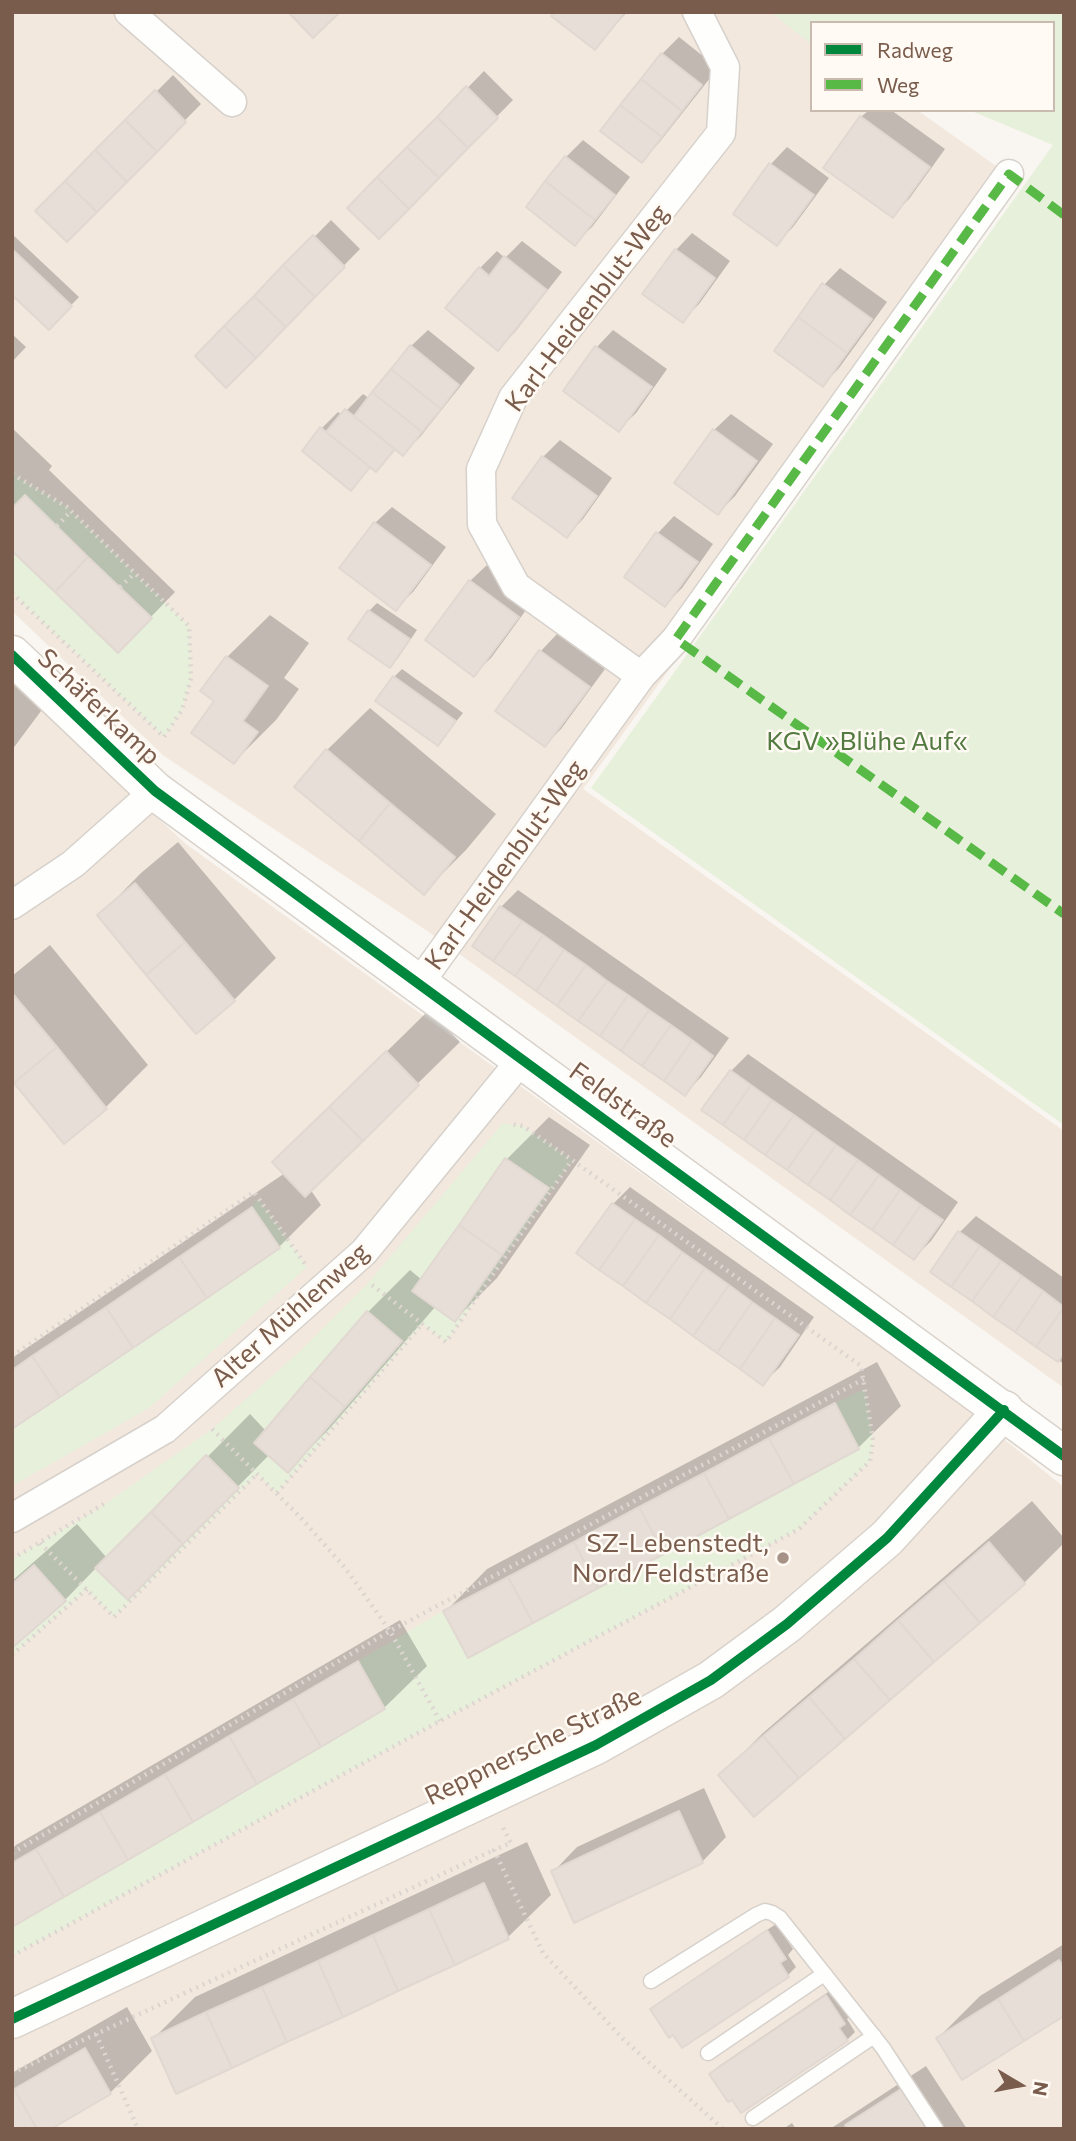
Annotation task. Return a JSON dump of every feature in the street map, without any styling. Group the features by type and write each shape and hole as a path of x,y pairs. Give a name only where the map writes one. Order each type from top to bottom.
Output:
{"street":[{"path":"129,12 232,102"},
{"name":"Karl-Heidenblut-Weg","path":"641,676 516,586 482,524 481,469 513,398 721,133 725,67 697,12"},
{"name":"Karl-Heidenblut-Weg","path":"418,985 641,676 676,639 1009,174"},
{"name":"Schäferkamp","path":"12,655 155,791"},
{"path":"12,905 73,864 155,791"},
{"name":"Feldstraße","path":"155,791 1064,1456"},
{"name":"Alter Mühlenweg","path":"12,1518 165,1429 363,1252 522,1059"},
{"name":"Reppnersche Straße","path":"12,2018 596,1745 711,1680 786,1623 887,1538 1004,1410"}],"lane":[{"path":"651,1981 765,1911 780,1918 874,2036 936,2129"},
{"path":"708,2053 824,1974"},
{"path":"753,2118 874,2036"}],"path":[{"path":"12,474 71,511 189,626 191,678 182,710 164,737 12,593"},
{"path":"57,526 71,511"},
{"path":"120,587 135,573"},
{"path":"12,1956 440,1721 799,1529 870,1461 873,1440 861,1366 523,1126"},
{"path":"369,1282 446,1342 572,1160"},
{"path":"12,1356 254,1192 307,1267"},
{"path":"277,1493 422,1324"},
{"path":"12,1853 390,1631 864,1379"},
{"path":"212,1429 277,1493 346,1569 390,1631 440,1721"},
{"path":"40,1543 114,1617 258,1474"},
{"path":"12,1655 87,1589"},
{"path":"12,2073 511,1843 487,1796"},
{"path":"494,1850 543,1953 623,2039 723,2129"},
{"path":"96,2034 138,2129"}],"shaded area":[{"path":"12,12 778,12 810,35 810,112 920,112 1020,183 583,789 1064,1131 1064,1388 426,930 164,756 12,611"},
{"path":"12,684 186,844 961,1405 1064,1487 1064,2129 12,2129"}],"green space":[{"name":"KGV »Blühe Auf«","path":"771,12 1064,12 1064,1125 591,788 1053,145 974,112 1055,112 1055,21 810,21 810,43"},
{"path":"12,474 67,507 189,626 191,678 182,710 164,737 12,593"},
{"path":"503,1123 523,1126 572,1160 446,1342 422,1324 277,1493 257,1474 114,1617 87,1589 12,1655 12,1559 95,1511 212,1429 297,1354 369,1282"},
{"path":"258,1198 307,1267 149,1408 12,1486 12,1429 279,1248 252,1207"},
{"path":"865,1389 873,1440 870,1461 799,1529 440,1721 12,1956 12,1927 385,1709 358,1661 443,1611 468,1657 859,1450 835,1403"}],"building":[{"path":"288,12 340,12 313,38"},
{"path":"554,12 625,12 595,50 551,16"},
{"path":"661,53 702,85 682,111 641,79"},
{"path":"641,79 682,111 662,137 620,105"},
{"path":"466,86 498,118 468,148 437,117"},
{"path":"155,90 186,122 157,152 125,120"},
{"path":"620,105 662,137 642,163 600,131"},
{"path":"860,116 930,167 893,218 823,168"},
{"path":"437,117 468,148 439,178 407,147"},
{"path":"125,120 157,152 127,182 95,150"},
{"path":"407,147 439,178 409,209 377,177"},
{"path":"95,150 127,182 97,212 65,181"},
{"path":"565,156 615,195 595,220 545,181"},
{"path":"769,163 814,195 777,246 733,214"},
{"path":"377,177 409,209 379,239 347,208"},
{"path":"65,181 97,212 67,242 35,211"},
{"path":"545,181 595,220 575,246 526,207"},
{"path":"313,235 345,267 315,297 283,265"},
{"path":"12,249 72,306 49,330 12,295"},
{"path":"675,249 715,278 683,323 642,294"},
{"path":"504,256 547,290 498,351 445,308 479,267 489,276"},
{"path":"283,265 315,297 286,327 254,296"},
{"path":"822,283 872,319 847,353 798,317"},
{"path":"254,296 286,327 256,358 224,326"},
{"path":"798,317 847,353 823,387 774,351"},
{"path":"224,326 256,358 226,388 195,356"},
{"path":"410,345 459,385 441,409 391,369"},
{"path":"595,346 652,387 619,432 563,391"},
{"path":"391,369 441,409 422,432 372,392"},
{"path":"372,392 422,432 403,456 354,416"},
{"path":"345,409 395,449 376,472 326,432"},
{"path":"320,427 370,467 351,491 302,451"},
{"path":"713,429 757,461 718,515 674,483"},
{"path":"542,456 597,496 567,538 512,498"},
{"path":"25,495 88,557 55,592 12,551 12,508"},
{"path":"374,522 431,565 396,611 339,568"},
{"path":"656,532 698,562 665,607 624,577"},
{"path":"88,557 152,618 118,653 55,592"},
{"path":"469,580 519,617 474,677 425,640"},
{"path":"368,610 410,639 390,668 348,639"},
{"path":"539,650 590,687 545,747 495,711"},
{"path":"226,656 268,686 243,721 258,732 234,764 191,733 214,701 200,691"},
{"path":"393,676 456,721 438,746 375,701"},
{"path":"326,749 390,803 359,841 294,787"},
{"path":"390,803 455,857 424,895 359,841"},
{"path":"135,883 185,942 146,975 97,915"},
{"path":"500,906 522,921 493,961 472,946"},
{"path":"522,921 543,935 515,976 493,961"},
{"path":"543,935 564,950 536,991 515,976"},
{"path":"185,942 235,1001 196,1034 146,975"},
{"path":"564,950 586,965 557,1006 536,991"},
{"path":"586,965 607,981 578,1021 557,1006"},
{"path":"607,981 628,995 600,1036 578,1021"},
{"path":"12,993 57,1047 14,1083 12,1081"},
{"path":"628,995 649,1010 621,1051 600,1036"},
{"path":"649,1010 671,1025 642,1066 621,1051"},
{"path":"671,1025 692,1040 664,1081 642,1066"},
{"path":"692,1040 713,1056 685,1096 664,1081"},
{"path":"57,1047 107,1109 64,1144 14,1083"},
{"path":"386,1051 419,1085 363,1141 329,1107"},
{"path":"730,1070 751,1085 723,1125 701,1110"},
{"path":"751,1085 772,1100 744,1140 723,1125"},
{"path":"772,1100 794,1115 765,1155 744,1140"},
{"path":"329,1107 363,1141 305,1197 272,1162"},
{"path":"794,1115 815,1130 787,1170 765,1155"},
{"path":"815,1130 836,1145 808,1185 787,1170"},
{"path":"836,1145 858,1160 830,1200 808,1185"},
{"path":"505,1158 549,1188 502,1255 459,1225"},
{"path":"858,1160 879,1175 850,1215 830,1200"},
{"path":"879,1175 900,1190 872,1230 850,1215"},
{"path":"900,1190 921,1205 893,1245 872,1230"},
{"path":"612,1203 635,1219 599,1270 576,1253"},
{"path":"921,1205 943,1220 914,1260 893,1245"},
{"path":"252,1207 280,1248 207,1298 179,1257"},
{"path":"635,1219 659,1235 623,1286 599,1270"},
{"path":"459,1225 502,1255 455,1322 412,1291"},
{"path":"958,1231 980,1246 951,1287 930,1272"},
{"path":"659,1235 682,1252 646,1303 623,1286"},
{"path":"980,1246 1001,1261 972,1301 951,1287"},
{"path":"682,1252 705,1268 670,1319 646,1303"},
{"path":"179,1257 207,1298 133,1348 106,1307"},
{"path":"1001,1261 1022,1276 993,1317 972,1301"},
{"path":"705,1268 729,1285 693,1336 670,1319"},
{"path":"1022,1276 1043,1291 1015,1332 993,1317"},
{"path":"729,1285 752,1302 717,1353 693,1336"},
{"path":"1043,1291 1064,1307 1036,1347 1015,1332"},
{"path":"752,1302 775,1318 740,1369 717,1353"},
{"path":"106,1307 133,1348 60,1397 32,1356"},
{"path":"1064,1307 1064,1353 1058,1362 1036,1347"},
{"path":"367,1311 402,1341 345,1407 310,1377"},
{"path":"775,1318 799,1335 763,1386 740,1369"},
{"path":"32,1356 60,1397 12,1429 12,1370"},
{"path":"310,1377 345,1407 288,1473 254,1443"},
{"path":"835,1403 859,1449 794,1484 769,1438"},
{"path":"769,1438 794,1484 729,1519 704,1473"},
{"path":"206,1455 239,1488 183,1544 151,1512"},
{"path":"704,1473 729,1519 664,1554 639,1507"},
{"path":"639,1507 664,1554 598,1588 574,1542"},
{"path":"151,1512 183,1544 128,1600 95,1568"},
{"path":"574,1542 598,1588 533,1623 508,1577"},
{"path":"989,1542 1025,1584 980,1623 944,1581"},
{"path":"34,1565 66,1601 12,1648 12,1584"},
{"path":"508,1577 533,1623 468,1658 443,1611"},
{"path":"944,1581 980,1623 934,1662 898,1620"},
{"path":"898,1620 934,1662 890,1700 854,1659"},
{"path":"854,1659 890,1700 845,1739 809,1697"},
{"path":"358,1661 385,1709 321,1747 293,1699"},
{"path":"809,1697 845,1739 799,1778 763,1736"},
{"path":"293,1699 321,1747 257,1784 229,1736"},
{"path":"229,1736 257,1784 193,1822 165,1774"},
{"path":"763,1736 799,1778 754,1817 718,1775"},
{"path":"165,1774 193,1822 128,1860 100,1812"},
{"path":"679,1811 703,1863 574,1923 551,1871"},
{"path":"100,1812 128,1860 64,1897 36,1849"},
{"path":"36,1849 64,1897 12,1927 12,1863"},
{"path":"484,1883 509,1939 455,1965 429,1909"},
{"path":"429,1909 455,1965 398,1991 373,1935"},
{"path":"767,1930 786,1959 780,1963 789,1977 682,2048 673,2035 669,2038 650,2009"},
{"path":"373,1935 398,1991 343,2017 318,1961"},
{"path":"1059,1960 1064,1968 1064,2016 1024,2041 998,1999"},
{"path":"318,1961 343,2017 287,2042 262,1987"},
{"path":"262,1987 287,2042 232,2068 206,2012"},
{"path":"826,1995 845,2024 839,2028 848,2041 741,2113 732,2100 728,2102 709,2074"},
{"path":"998,1999 1024,2041 962,2080 936,2038"},
{"path":"206,2012 232,2068 176,2094 151,2038"},
{"path":"85,2048 111,2094 51,2129 37,2129 14,2089"},
{"path":"14,2089 37,2129 12,2129"},
{"path":"901,2089 927,2129 847,2129 845,2125"}],"marked path":[{"path":"1064,215 1009,174 676,639 1064,914"}],"cycle path":[{"path":"12,655 155,791 1064,1456"},
{"path":"12,2019 596,1745 711,1680 787,1624 887,1538 1004,1410"}],"place":[{"name":"SZ-Lebenstedt, Nord/Feldstraße","path":"783,1558"}]}
